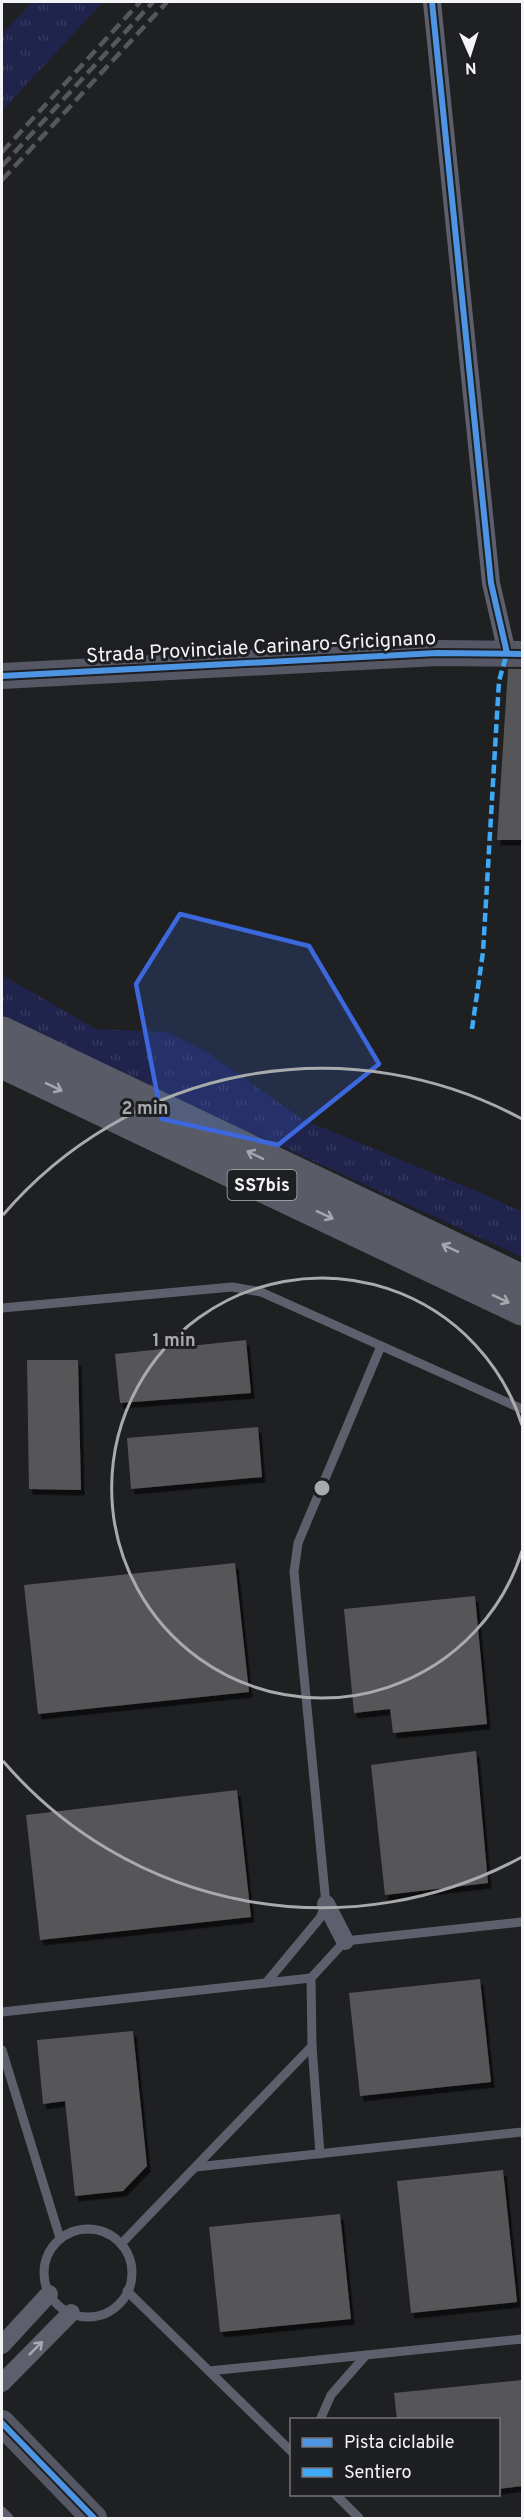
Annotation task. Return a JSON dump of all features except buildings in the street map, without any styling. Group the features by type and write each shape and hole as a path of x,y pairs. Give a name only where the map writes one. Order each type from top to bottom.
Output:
{"highway":[{"name":"SS7bis","path":"2,1034 522,1281"},
{"name":"SS7bis","path":"2,1062 522,1309"}],"street":[{"path":"432,2 491,583 514,653"},
{"name":"Strada Provinciale Carinaro-Gricignano","path":"2,676 437,653 514,653"},
{"path":"326,1904 345,1941"},
{"path":"2,2345 50,2294"},
{"path":"2,2382 71,2313"},
{"path":"2,2423 94,2518"}],"lane":[{"path":"2,1308 232,1287 261,1292 522,1409"},
{"path":"266,1983 320,1918 326,1904 294,1572 298,1543 381,1346"},
{"path":"2,2012 311,1978 345,1941 522,1922"},
{"path":"311,1978 312,2046 320,2154"},
{"path":"121,2244 312,2046"},
{"path":"2,2050 60,2238"},
{"path":"196,2167 522,2132"},
{"path":"85,2229 99,2230 111,2235 121,2244 128,2255 131,2267 128,2291 120,2302 103,2313 84,2316 71,2313 58,2306 45,2283 44,2271 52,2247 60,2238 85,2229"},
{"path":"128,2291 290,2451"},
{"path":"209,2371 522,2339"},
{"path":"321,2418 330,2395 366,2355"},
{"path":"337,2496 359,2518"},
{"path":"2,2511 9,2518"}],"highlighted area":[{"path":"180,914 309,946 379,1064 278,1145 162,1119 136,984"}],"green space":[{"path":"32,2 103,2 2,111 2,34"},
{"path":"2,975 96,1029 167,1032 208,1053 302,1119 522,1212 522,1257 2,1018"}],"railway":[{"path":"2,152 140,2"},
{"path":"2,166 153,2"},
{"path":"2,180 167,2"}],"marked path":[{"path":"472,1029 483,952 499,681 507,653"}],"cycle path":[{"path":"432,2 491,583 507,653"},
{"path":"2,676 437,653 522,654"},
{"path":"2,2423 94,2518"}]}
